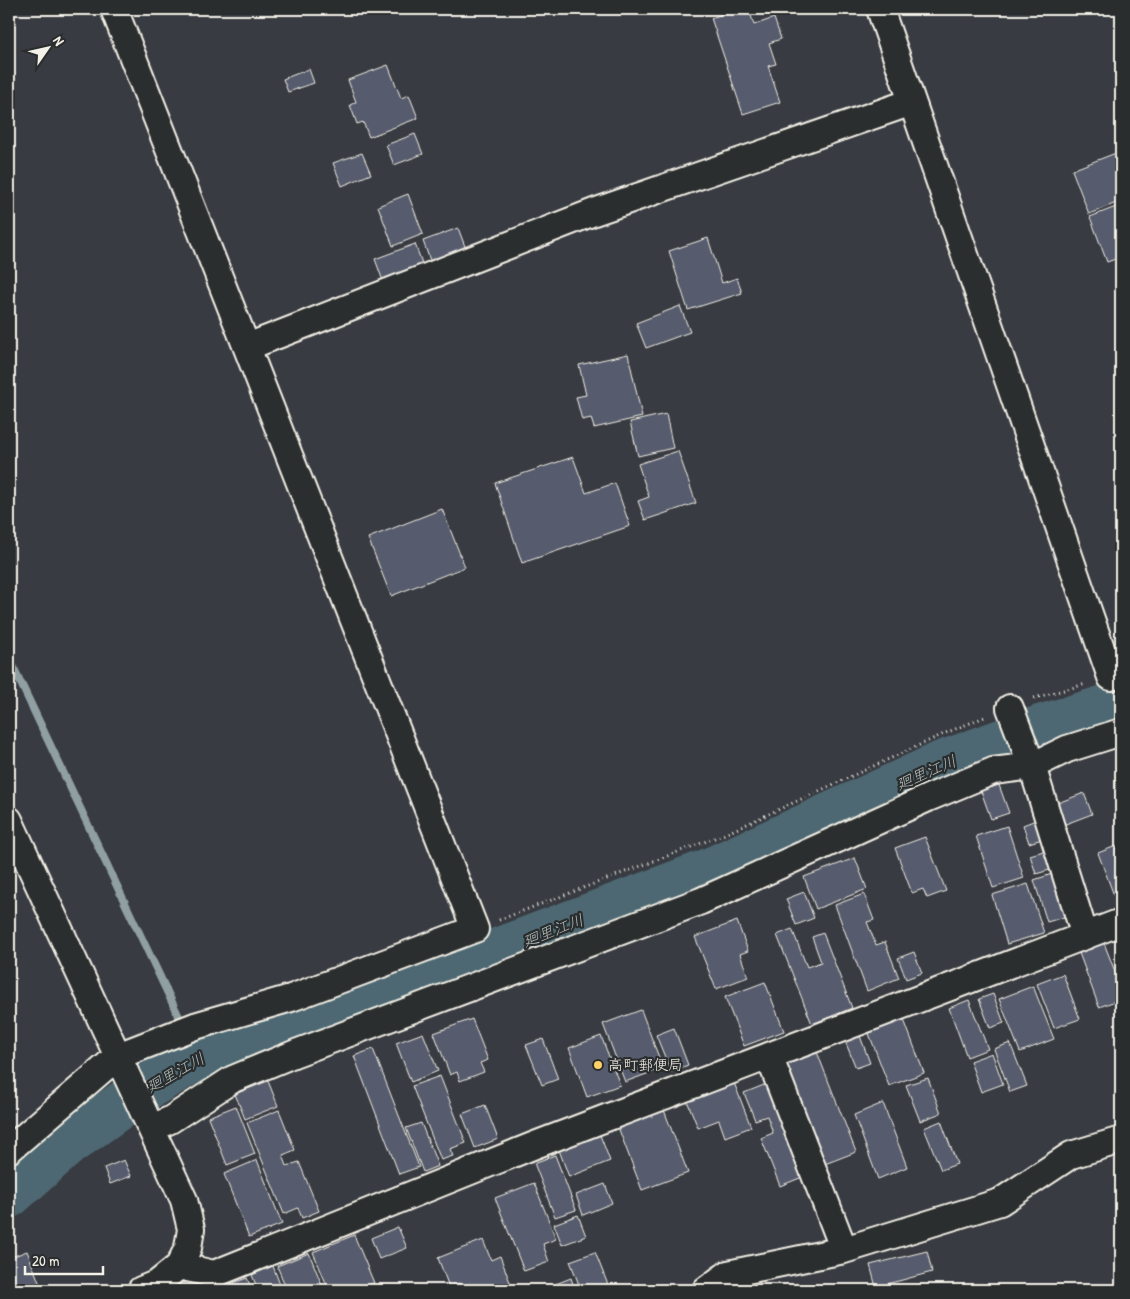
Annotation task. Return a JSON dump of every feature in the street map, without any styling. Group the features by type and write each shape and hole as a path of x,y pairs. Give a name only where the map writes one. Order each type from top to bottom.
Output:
{"street":[{"path":"9,1150 118,1056 185,1030 291,998 475,929 114,9"},
{"path":"880,9 1111,677"},
{"path":"247,347 594,212 912,102"},
{"path":"1010,708 1032,766 1084,936"},
{"path":"152,1128 170,1120 233,1079 296,1053 702,901 928,798 993,772 1032,766 1067,749 1121,732"},
{"path":"9,820 184,1200 191,1229 188,1248 179,1266 158,1283 141,1290"},
{"path":"179,1266 214,1274 526,1148 1121,922"},
{"path":"769,1056 844,1250"},
{"path":"706,1290 728,1274 844,1250 1000,1202 1070,1155 1121,1140"}],"path":[{"path":"475,929 725,834 948,732 1010,708 1018,702 1111,677"}],"building":[{"path":"737,9 749,9 754,25 774,18 781,39 769,43 776,64 768,66 780,102 743,114 711,18"},
{"path":"388,65 401,98 409,95 418,118 369,137 363,122 357,124 350,105 356,102 348,80"},
{"path":"309,69 314,83 288,92 283,79"},
{"path":"415,134 423,154 394,165 386,145"},
{"path":"1121,151 1121,201 1089,214 1072,170"},
{"path":"362,153 371,174 342,186 333,163"},
{"path":"408,194 423,234 393,246 378,206"},
{"path":"1121,205 1121,257 1107,262 1090,217"},
{"path":"458,228 466,249 431,263 423,241"},
{"path":"708,238 722,283 737,278 742,293 688,310 669,251"},
{"path":"415,244 423,266 383,281 375,259"},
{"path":"680,306 690,332 646,348 636,323"},
{"path":"628,354 642,417 594,428 591,418 582,420 576,397 586,395 579,365"},
{"path":"666,414 673,448 638,456 630,422"},
{"path":"678,451 696,503 645,520 638,501 649,497 638,464"},
{"path":"573,457 586,493 615,483 630,526 522,563 495,483"},
{"path":"442,509 465,567 391,596 368,538"},
{"path":"999,785 1009,813 991,819 981,791"},
{"path":"1084,793 1092,814 1063,825 1055,804"},
{"path":"1036,820 1042,839 1029,843 1023,825"},
{"path":"1007,826 1024,878 993,888 976,836"},
{"path":"925,837 946,891 927,898 923,889 912,893 895,848"},
{"path":"1116,846 1121,860 1121,905 1118,906 1098,853"},
{"path":"1047,850 1053,869 1036,874 1030,855"},
{"path":"855,858 867,889 816,909 804,877"},
{"path":"1055,873 1068,916 1047,922 1034,880"},
{"path":"1028,884 1044,933 1007,944 992,895"},
{"path":"804,892 814,918 796,925 786,899"},
{"path":"864,894 874,920 867,922 876,945 885,942 899,978 867,991 835,905"},
{"path":"737,921 748,951 740,954 748,977 716,989 695,937"},
{"path":"792,929 807,967 821,962 812,937 823,933 852,1008 812,1024 777,935"},
{"path":"1104,943 1121,987 1121,999 1099,1007 1079,953"},
{"path":"914,952 922,973 906,979 898,958"},
{"path":"1063,974 1080,1019 1054,1028 1037,984"},
{"path":"765,982 784,1031 744,1046 725,997"},
{"path":"1033,986 1054,1039 1020,1052 999,999"},
{"path":"993,994 1004,1023 990,1028 979,999"},
{"path":"969,1000 988,1049 967,1057 949,1008"},
{"path":"641,1010 663,1068 625,1082 603,1024"},
{"path":"903,1017 924,1073 889,1086 868,1031"},
{"path":"472,1019 488,1060 480,1063 484,1072 460,1081 457,1072 450,1075 434,1033"},
{"path":"674,1028 688,1065 671,1072 656,1035"},
{"path":"423,1033 438,1071 411,1082 396,1043"},
{"path":"601,1036 620,1085 587,1097 569,1048"},
{"path":"860,1036 870,1063 856,1068 845,1041"},
{"path":"543,1039 558,1079 542,1085 526,1045"},
{"path":"1010,1043 1027,1086 1010,1092 994,1049"},
{"path":"373,1049 419,1167 399,1174 354,1056"},
{"path":"817,1052 856,1152 817,1167 779,1066"},
{"path":"992,1053 1003,1084 981,1092 970,1061"},
{"path":"440,1076 466,1143 450,1149 453,1156 441,1160 412,1086"},
{"path":"928,1078 941,1113 920,1121 906,1085"},
{"path":"733,1080 751,1127 725,1137 719,1120 698,1128 686,1098"},
{"path":"268,1081 278,1106 245,1119 235,1094"},
{"path":"769,1083 805,1176 780,1186 761,1138 773,1133 767,1116 755,1120 744,1093"},
{"path":"883,1103 907,1167 878,1179 854,1115"},
{"path":"485,1105 498,1139 475,1148 462,1114"},
{"path":"236,1106 255,1154 227,1165 208,1117"},
{"path":"279,1110 295,1150 283,1155 287,1166 299,1162 319,1211 302,1218 298,1208 284,1214 247,1123"},
{"path":"664,1110 688,1173 642,1190 618,1127"},
{"path":"941,1121 957,1164 941,1170 924,1128"},
{"path":"421,1123 438,1166 423,1172 406,1128"},
{"path":"600,1135 610,1161 569,1177 559,1150"},
{"path":"555,1155 576,1210 555,1217 534,1163"},
{"path":"124,1160 131,1176 110,1184 104,1168"},
{"path":"257,1160 282,1224 249,1237 224,1174"},
{"path":"534,1183 556,1239 543,1244 549,1262 524,1271 495,1198"},
{"path":"605,1184 612,1203 583,1215 576,1195"},
{"path":"578,1215 586,1236 562,1245 554,1224"},
{"path":"398,1227 407,1248 379,1259 371,1238"},
{"path":"354,1235 374,1283 363,1287 365,1290 329,1290 313,1252"},
{"path":"483,1240 491,1260 500,1256 513,1290 462,1290 459,1283 449,1287 438,1258"},
{"path":"27,1251 42,1290 9,1290 9,1258"},
{"path":"927,1251 932,1272 876,1287 870,1265"},
{"path":"595,1252 610,1290 581,1290 570,1261"},
{"path":"309,1253 324,1290 287,1290 277,1266"},
{"path":"273,1266 282,1290 258,1290 252,1275"},
{"path":"247,1278 252,1290 215,1290"},
{"path":"571,1278 575,1290 549,1290 548,1287"}],"waterway":[{"path":"9,658 198,1057"},
{"name":"廻里江川","path":"9,1195 68,1143 145,1088 198,1057 300,1025 707,872 944,763 1040,728 1121,703"}],"place":[{"name":"高町郵便局","path":"598,1065"}]}
